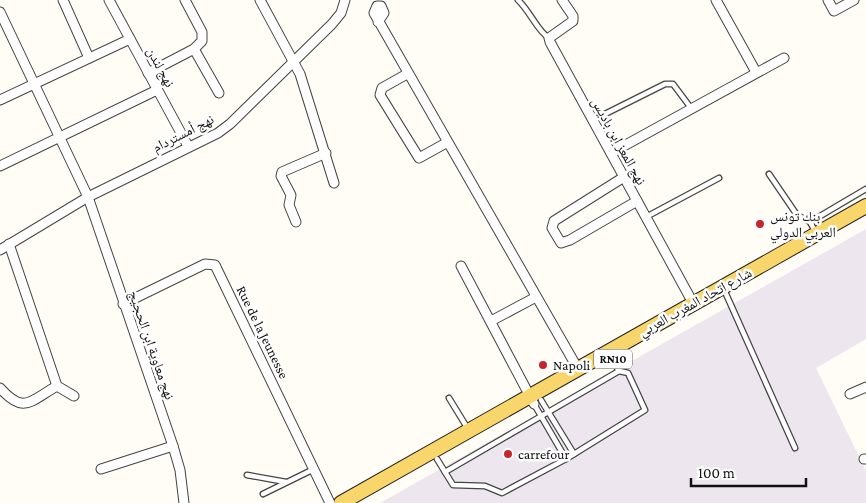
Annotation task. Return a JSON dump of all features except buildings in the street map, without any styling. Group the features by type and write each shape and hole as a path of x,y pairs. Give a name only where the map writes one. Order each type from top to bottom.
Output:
{"main road":[{"name":"شارع اتحاد المغرب العربي","path":"341,503 468,431 615,366 813,228 866,206"},
{"name":"شارع اتحاد المغرب العربي","path":"359,503 535,400 578,369 693,303 724,291 866,215"}],"street":[{"path":"63,0 89,58"},
{"name":"نهج لندن","path":"110,0 188,146"},
{"path":"148,73 201,44 202,32 185,0"},
{"path":"260,0 295,63 326,153 334,183"},
{"name":"نهج أمستردام","path":"0,250 88,197 230,124 295,63 332,24 341,13 345,0"},
{"path":"549,38 573,21 573,16 562,0"},
{"path":"716,0 756,72"},
{"path":"828,0 834,11 854,0"},
{"name":"نهج معاوية ابن الحجيج","path":"0,12 88,197 173,446 180,470 184,503"},
{"path":"378,22 446,143 578,369"},
{"name":"نهج المعز ابن باديس","path":"549,38 592,121 693,303"},
{"path":"0,100 130,39"},
{"path":"194,48 219,92"},
{"path":"611,153 784,58"},
{"path":"407,74 382,88 380,95 419,158 446,143"},
{"path":"0,166 157,90"},
{"path":"296,222 288,205 292,195 281,176 282,172 326,153"},
{"path":"624,176 554,221 552,228 561,242 570,240 637,201"},
{"path":"9,244 57,386 74,396"},
{"name":"Rue de la Jeunesse","path":"123,304 206,264 215,264 330,503"},
{"path":"461,266 535,400"},
{"path":"491,321 536,297"},
{"path":"0,388 14,402 24,404 57,386"},
{"path":"850,394 866,387"},
{"path":"101,468 173,446"}],"lane":[{"path":"518,0 534,18 541,33 549,38"},
{"path":"592,121 665,84 674,84 691,108"},
{"path":"769,174 797,215 813,228 866,189"},
{"path":"646,217 719,178"},
{"path":"724,291 795,448"},
{"path":"437,458 445,472 453,485 485,486 504,493 574,454 645,410 628,373 615,366 549,412 445,472"},
{"path":"449,398 468,431"},
{"path":"535,400 549,412 574,454"},
{"path":"535,400 566,458"},
{"path":"263,494 314,469"},
{"path":"247,475 288,482"}],"shaded area":[{"path":"866,229 866,339 816,368 866,471 866,503 380,503"}],"place":[{"name":"بنك تونس العربي الدولي","path":"760,224"},
{"name":"Napoli","path":"543,365"},
{"name":"carrefour","path":"508,454"}]}
